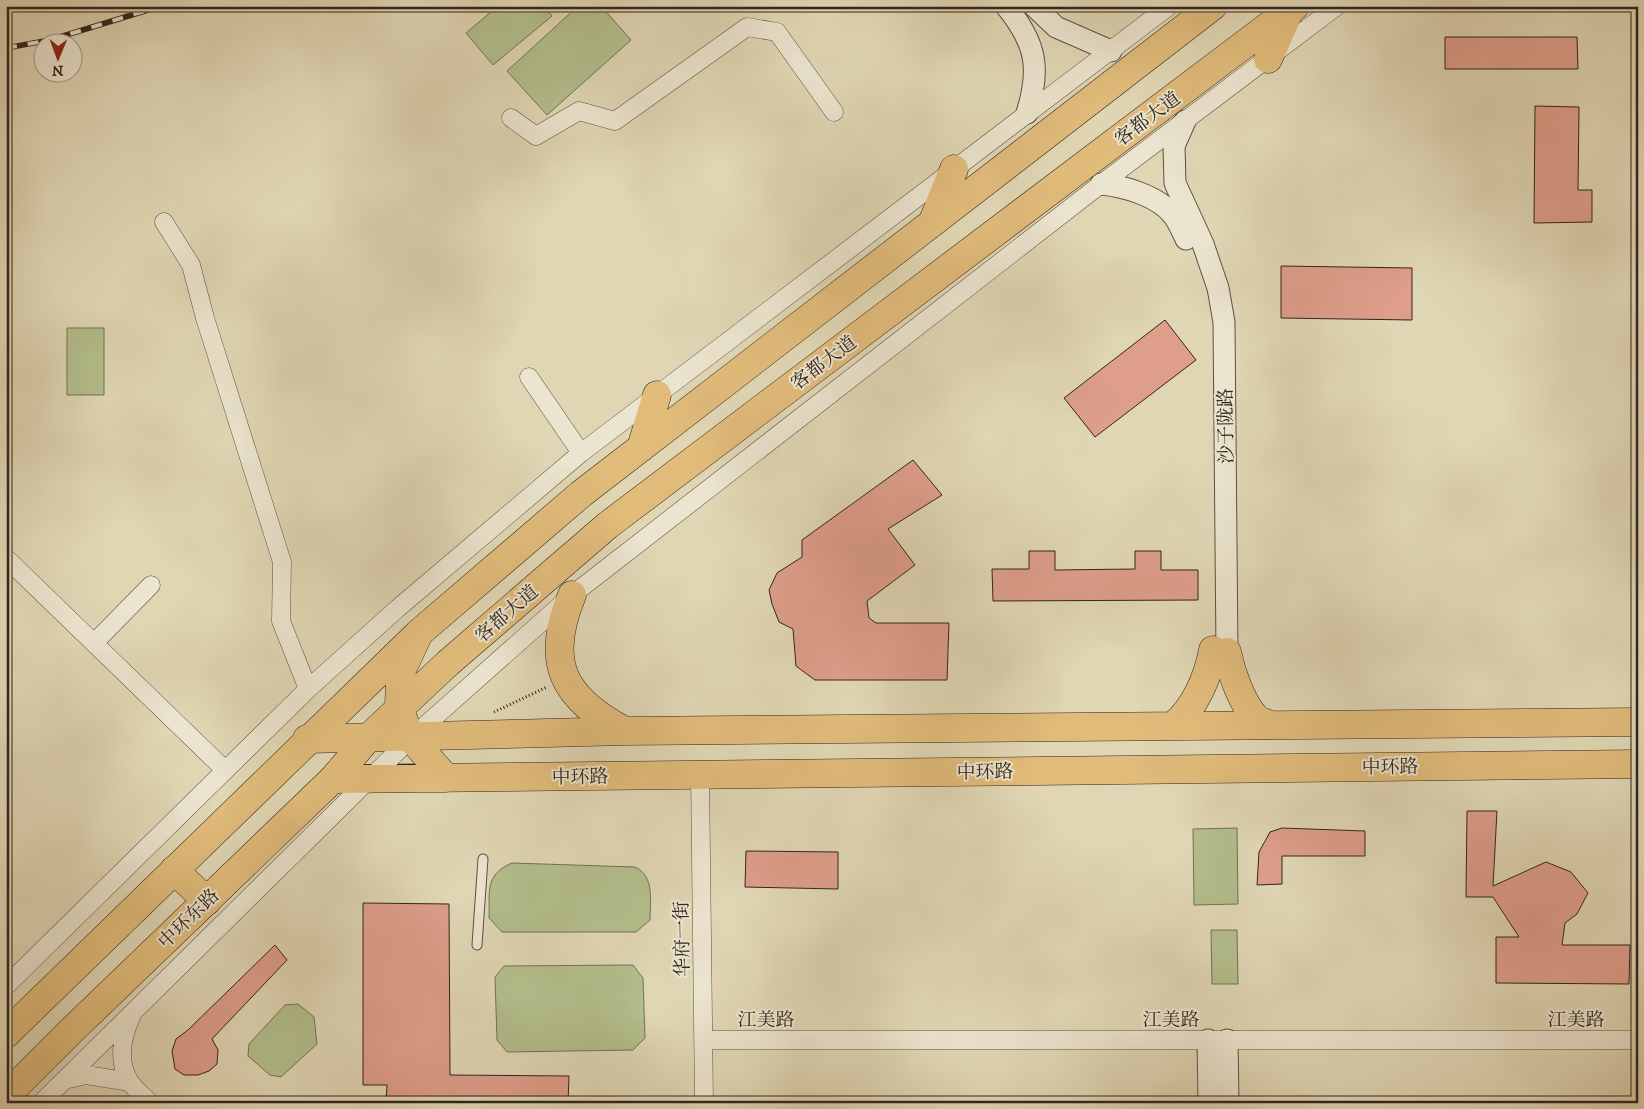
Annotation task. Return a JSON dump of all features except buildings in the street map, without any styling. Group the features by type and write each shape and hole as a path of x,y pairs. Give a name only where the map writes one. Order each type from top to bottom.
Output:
{"main road":[{"path":"6,1034 307,739 420,632 581,494 1213,6"},
{"path":"1268,58 1293,8"},
{"name":"客都大道","path":"368,738 448,663 608,525 1293,8"},
{"path":"933,222 954,169"},
{"path":"641,448 657,395"},
{"path":"518,548 547,578"},
{"path":"572,595 558,637 561,661 567,684 580,701 598,717 625,731"},
{"path":"420,632 400,674 399,709 411,738 446,778"},
{"path":"1220,651 1245,701 1257,719 1271,725"},
{"path":"1173,726 1185,717 1220,651"},
{"path":"1602,722 1638,705"},
{"path":"307,739 411,738 625,731 1638,722"},
{"name":"中环东路","path":"6,1096 333,779 368,738"},
{"path":"1609,764 1638,781"},
{"name":"中环路","path":"333,779 1638,764"},
{"path":"174,870 207,901"}],"street":[{"path":"1006,6 1022,25 1034,52 1036,73 1027,113"},
{"path":"6,986 308,689 398,608 581,453 1169,6"},
{"path":"41,1103 411,738 572,595 1101,184 1338,6"},
{"path":"1036,9 1056,27 1111,51"},
{"path":"511,118 536,136 579,112 615,121 747,27 777,32 834,112"},
{"name":"沙子陇路","path":"1184,121 1174,146 1178,210 1203,244 1218,288 1224,322 1220,651"},
{"path":"1101,184 1120,186 1178,210"},
{"path":"164,222 192,265 205,318 282,562 281,621 308,689"},
{"path":"529,377 581,453"},
{"path":"6,558 225,770"},
{"path":"94,643 151,585"},
{"name":"华府一街","path":"700,774 704,1103"},
{"path":"134,1010 126,1029 121,1052 130,1082 150,1103"},
{"name":"江美路","path":"704,1040 1638,1040"},
{"path":"1210,1103 1218,1040"},
{"path":"1218,1040 1228,1103"},
{"path":"64,1080 86,1075 130,1082"}],"lane":[{"path":"476,945 483,858"}],"path":[{"path":"494,713 551,685"}],"green space":[{"path":"498,6 544,6 552,16 493,65 466,33"},
{"path":"578,6 601,6 631,40 547,115 507,71"},
{"path":"67,328 104,328 104,395 67,395"},
{"path":"1237,828 1238,904 1194,905 1193,829"},
{"path":"512,863 635,867 646,876 649,883 651,897 650,920 636,932 502,932 489,918 490,885 497,873"},
{"path":"1211,930 1237,930 1238,984 1212,984"},
{"path":"633,965 643,978 645,1038 633,1050 507,1052 497,1040 495,977 504,966"},
{"path":"298,1004 314,1017 317,1044 281,1077 270,1075 248,1056 249,1044 285,1005"},
{"path":"594,1097 644,1098 644,1103 594,1103"}],"railway":[{"path":"6,48 50,40 161,6"}]}
